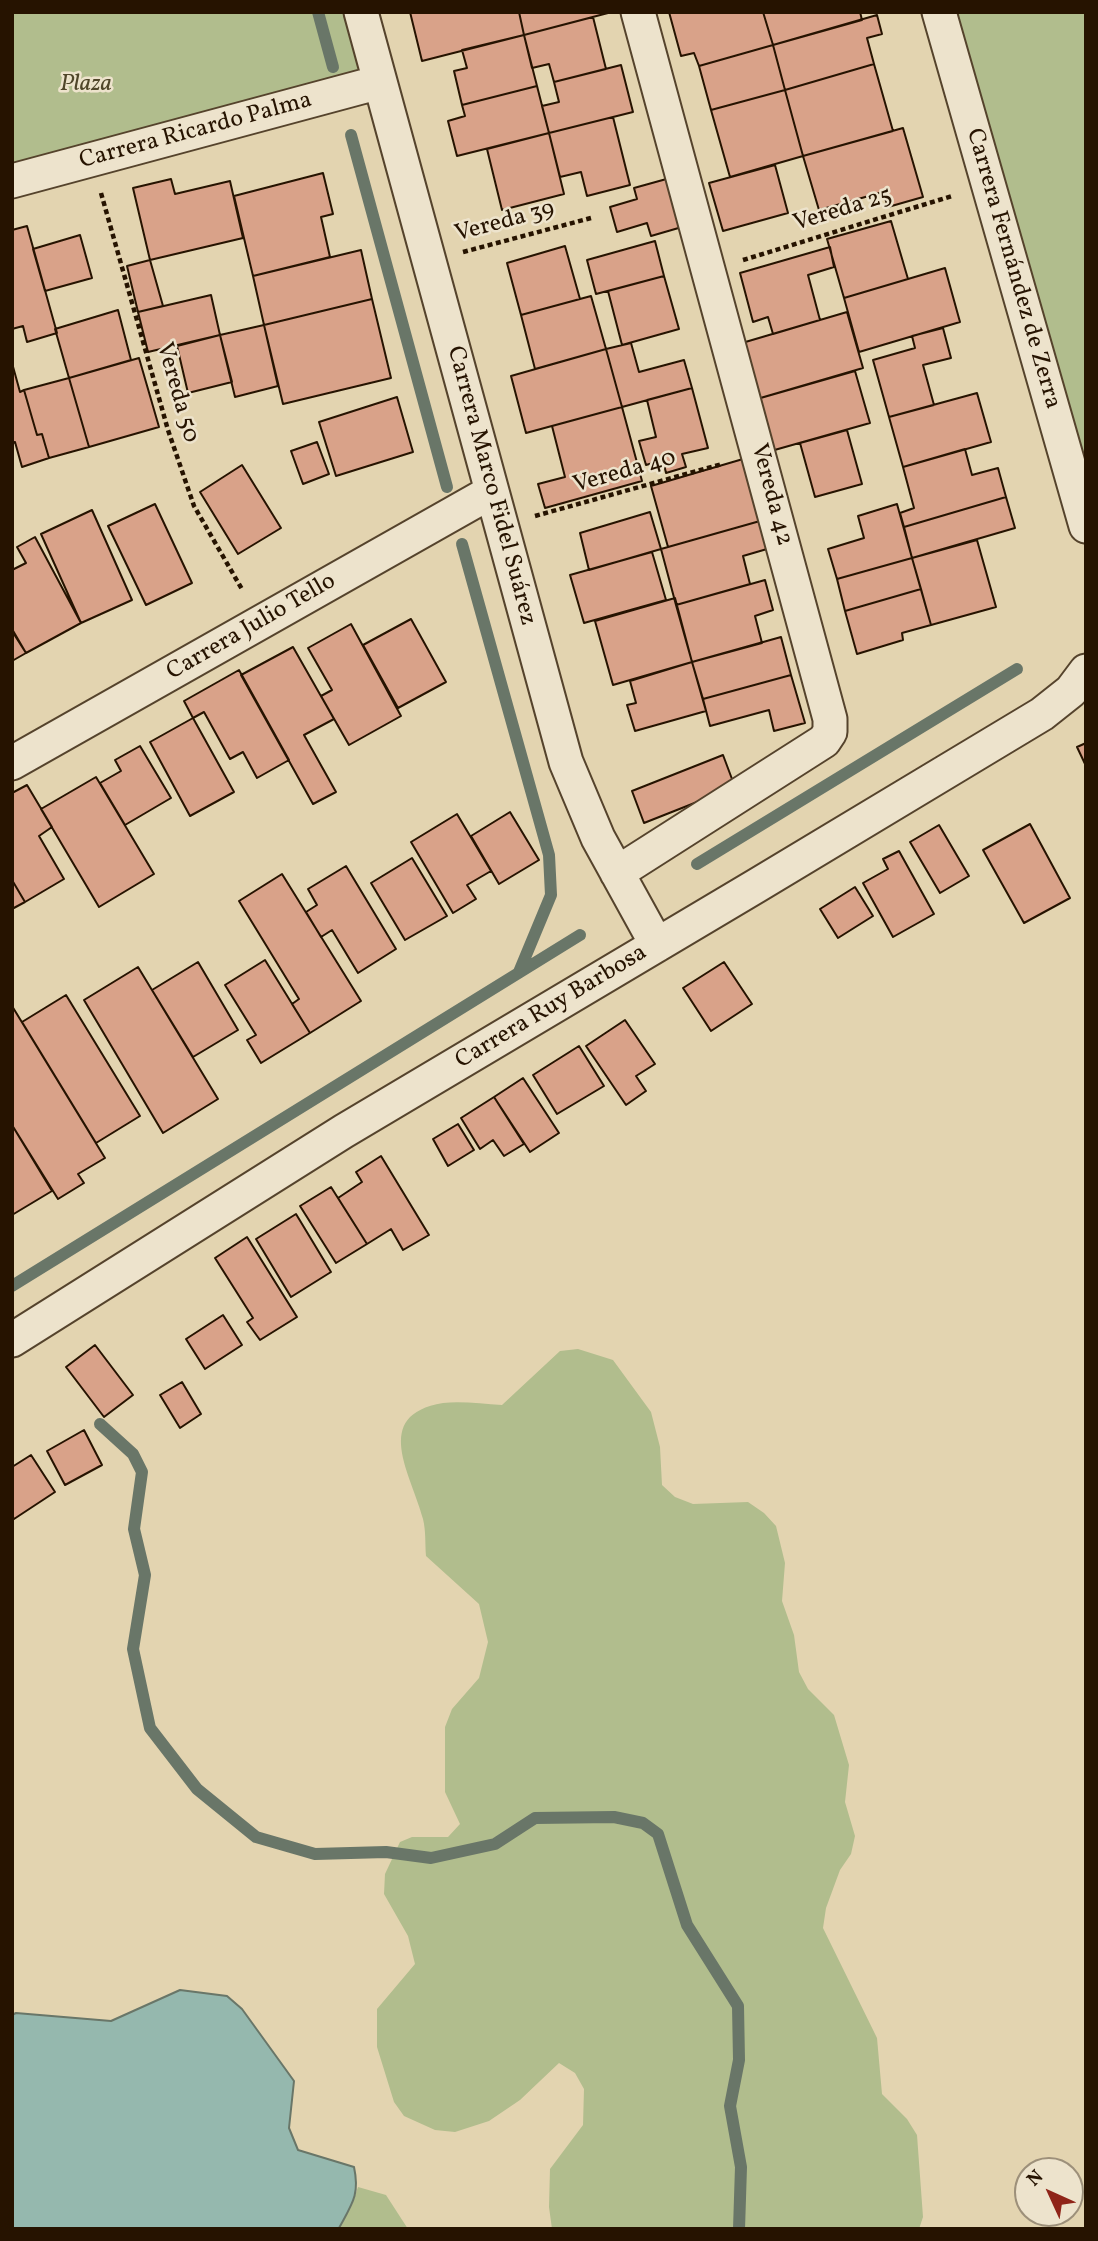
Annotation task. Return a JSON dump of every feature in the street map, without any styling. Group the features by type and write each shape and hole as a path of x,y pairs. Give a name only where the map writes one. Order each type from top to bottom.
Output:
{"street":[{"name":"Carrera Marco Fidel Suárez","path":"360,12 566,762 598,838 657,945"},
{"name":"Vereda 42","path":"617,873 824,741 830,732 830,719 638,12"},
{"name":"Carrera Fernández de Zerra","path":"939,12 1086,526"},
{"name":"Carrera Ricardo Palma","path":"12,181 380,82"},
{"name":"Carrera Julio Tello","path":"12,763 491,492"},
{"name":"Carrera Ruy Barbosa","path":"12,1340 344,1131 1042,714 1071,691 1086,671"}],"path":[{"name":"Vereda 50","path":"92,159 167,430 194,506 261,622"},
{"name":"Vereda 25","path":"709,270 987,186"},
{"name":"Vereda 39","path":"428,261 591,218"},
{"name":"Vereda 40","path":"500,526 758,454"}],"green space":[{"name":"Plaza","path":"12,12 361,12 380,82 12,181"},
{"path":"939,12 1086,12 1086,526"},
{"path":"578,1349 613,1360 651,1412 660,1447 662,1485 675,1497 693,1504 748,1502 776,1526 785,1563 782,1601 794,1635 799,1672 808,1689 834,1715 849,1765 845,1802 855,1836 851,1854 840,1870 826,1908 823,1928 877,2038 882,2094 907,2119 917,2135 923,2217 919,2229 552,2229 549,2207 550,2169 583,2125 584,2089 575,2073 559,2063 520,2100 489,2121 455,2132 435,2130 404,2116 394,2102 377,2047 377,2009 415,1964 408,1936 384,1894 385,1874 400,1842 412,1837 448,1837 460,1824 445,1792 445,1727 452,1709 479,1678 488,1642 479,1604 426,1556 424,1524 405,1466 402,1433 408,1420 421,1410 443,1403 502,1405 560,1351"},
{"path":"358,2187 386,2195 408,2229 339,2229"}],"water":[{"path":"180,1990 227,1996 242,2009 294,2081 289,2128 298,2150 354,2167 355,2192 339,2228 12,2229 12,2015 16,2013 111,2021"}],"building":[{"path":"410,12 519,12 524,35 422,61"},
{"path":"519,12 608,12 608,13 524,35"},
{"path":"669,12 763,12 773,45 699,66 694,53 681,56"},
{"path":"763,12 860,12 862,20 773,45"},
{"path":"877,15 882,34 867,38 874,64 785,90 773,45"},
{"path":"593,17 606,69 554,82 549,64 532,68 524,35"},
{"path":"524,35 537,86 462,105 454,71 467,68 462,50"},
{"path":"773,45 785,90 711,110 699,66"},
{"path":"874,64 893,131 803,156 785,90"},
{"path":"621,65 633,112 549,133 542,106 559,102 554,82"},
{"path":"537,86 549,133 457,156 448,121 465,116 462,105"},
{"path":"785,90 803,156 730,177 711,110"},
{"path":"613,117 630,185 587,196 581,172 560,177 549,133"},
{"path":"903,128 923,197 888,207 883,192 819,210 803,156"},
{"path":"549,133 564,194 502,210 487,149"},
{"path":"775,165 788,213 723,231 709,183"},
{"path":"323,173 333,214 321,217 330,257 253,276 234,196"},
{"path":"670,178 682,227 651,236 647,223 617,232 610,207 637,199 634,188"},
{"path":"171,179 175,194 230,181 243,238 150,260 133,188"},
{"path":"891,221 908,279 844,298 827,239"},
{"path":"27,226 57,333 27,342 23,326 12,329 12,230"},
{"path":"80,235 92,278 45,291 33,249"},
{"path":"655,241 664,276 596,294 587,260"},
{"path":"565,246 580,299 521,315 507,263"},
{"path":"830,247 834,267 808,275 820,320 773,334 768,317 753,322 740,273"},
{"path":"361,250 372,299 264,325 253,276"},
{"path":"150,260 163,306 138,312 127,266"},
{"path":"945,268 960,322 859,352 844,298"},
{"path":"664,276 679,329 622,345 608,291"},
{"path":"211,295 220,335 148,352 138,312"},
{"path":"591,296 606,349 535,369 521,315"},
{"path":"372,299 391,378 283,404 264,325"},
{"path":"118,310 131,360 69,378 55,329"},
{"path":"847,312 863,368 757,399 742,343"},
{"path":"264,325 278,386 235,397 220,335"},
{"path":"943,328 951,358 923,365 934,405 889,417 873,360 915,348 912,336"},
{"path":"220,335 232,382 188,393 177,346"},
{"path":"631,343 639,372 684,360 692,388 622,407 606,349"},
{"path":"606,349 622,407 526,433 511,376"},
{"path":"139,358 159,427 89,447 69,378"},
{"path":"12,363 20,392 24,390 37,435 42,434 49,458 22,467 15,442 12,443"},
{"path":"855,371 870,423 771,451 757,399"},
{"path":"69,378 89,447 49,458 42,434 37,435 24,390"},
{"path":"692,388 708,448 682,454 686,467 666,473 663,460 646,465 639,441 656,437 647,400"},
{"path":"977,393 991,442 903,467 889,417"},
{"path":"397,397 413,452 336,476 319,422"},
{"path":"622,407 642,481 545,508 538,484 565,477 552,426"},
{"path":"847,430 862,484 815,497 800,443"},
{"path":"317,442 329,474 303,484 291,451"},
{"path":"965,449 972,475 998,468 1006,497 904,527 900,513 914,508 903,467"},
{"path":"743,459 760,521 668,547 651,486"},
{"path":"242,465 281,528 238,554 200,492"},
{"path":"1006,497 1015,528 912,558 904,527"},
{"path":"155,504 192,583 146,605 108,526"},
{"path":"897,504 912,558 837,579 828,549 864,538 858,516"},
{"path":"92,510 132,600 81,623 41,534"},
{"path":"650,512 661,549 589,570 580,533"},
{"path":"760,521 767,549 743,556 750,584 676,605 661,549"},
{"path":"35,537 81,623 26,653 12,629 12,570 26,563 17,547"},
{"path":"977,540 996,607 931,625 912,558"},
{"path":"652,552 666,600 584,623 570,575"},
{"path":"912,558 921,589 845,611 837,579"},
{"path":"765,580 773,610 755,616 762,643 692,662 676,605"},
{"path":"921,589 931,625 902,633 903,640 857,654 845,611"},
{"path":"675,598 692,662 613,685 595,621"},
{"path":"411,619 446,682 398,708 363,645"},
{"path":"351,624 401,716 349,745 321,696 332,690 308,648"},
{"path":"12,631 26,653 12,661"},
{"path":"781,637 791,675 703,699 692,662"},
{"path":"293,647 334,719 304,735 336,792 313,804 241,675"},
{"path":"692,662 706,711 635,731 627,705 636,703 630,681"},
{"path":"239,670 289,760 257,778 243,752 230,759 204,712 193,718 184,701"},
{"path":"791,675 805,723 774,731 769,710 710,726 703,699"},
{"path":"193,718 234,792 190,816 150,742"},
{"path":"1086,743 1086,766 1077,747"},
{"path":"140,746 171,798 125,825 100,783 121,771 115,760"},
{"path":"723,755 735,787 644,823 632,791"},
{"path":"96,777 154,874 99,907 41,809"},
{"path":"27,785 52,827 39,836 64,879 25,902 12,880 12,793"},
{"path":"510,812 539,860 499,884 471,836"},
{"path":"457,814 491,871 467,885 476,899 453,913 411,842"},
{"path":"1030,824 1070,898 1024,923 983,850"},
{"path":"939,825 969,876 940,893 910,842"},
{"path":"899,851 934,914 893,937 863,883 888,869 883,859"},
{"path":"412,858 447,916 405,940 371,883"},
{"path":"346,866 396,949 358,973 332,930 321,937 306,912 317,905 308,889"},
{"path":"282,874 361,1001 310,1033 292,1004 299,999 239,901"},
{"path":"12,880 25,902 12,909"},
{"path":"855,887 873,916 838,938 820,909"},
{"path":"265,960 310,1033 261,1063 247,1040 256,1035 225,985"},
{"path":"198,962 238,1030 193,1057 152,990"},
{"path":"724,962 752,1004 711,1031 683,988"},
{"path":"138,967 218,1099 163,1133 84,1000"},
{"path":"66,995 140,1116 96,1143 22,1022"},
{"path":"12,1006 105,1158 78,1174 84,1183 58,1199 12,1125"},
{"path":"625,1020 655,1064 636,1076 646,1091 626,1105 586,1046"},
{"path":"579,1046 604,1086 557,1114 533,1075"},
{"path":"523,1078 559,1133 530,1152 494,1097"},
{"path":"494,1097 524,1144 504,1156 493,1140 480,1149 461,1118"},
{"path":"458,1124 474,1150 448,1166 433,1139"},
{"path":"12,1125 52,1191 12,1215"},
{"path":"381,1156 429,1235 403,1250 391,1229 367,1244 338,1198 362,1182 356,1172"},
{"path":"331,1187 367,1244 336,1263 300,1206"},
{"path":"296,1214 331,1272 291,1297 256,1239"},
{"path":"247,1237 297,1317 260,1340 247,1322 253,1318 215,1258"},
{"path":"223,1315 242,1345 205,1369 186,1339"},
{"path":"95,1345 133,1395 104,1417 66,1367"},
{"path":"182,1382 201,1414 180,1428 160,1395"},
{"path":"84,1430 102,1465 65,1485 47,1451"},
{"path":"31,1455 55,1492 14,1519 12,1467"}],"waterway":[{"path":"318,12 333,67"},
{"path":"351,135 447,487"},
{"path":"462,544 549,855 551,895 519,972"},
{"path":"697,864 1017,669"},
{"path":"12,1286 580,935"},
{"path":"100,1424 133,1454 142,1472 134,1529 145,1575 133,1649 150,1728 197,1789 256,1837 315,1854 386,1852 431,1858 495,1844 535,1818 614,1817 643,1823 658,1834 687,1925 738,2006 739,2060 730,2106 741,2167 739,2229"}]}
